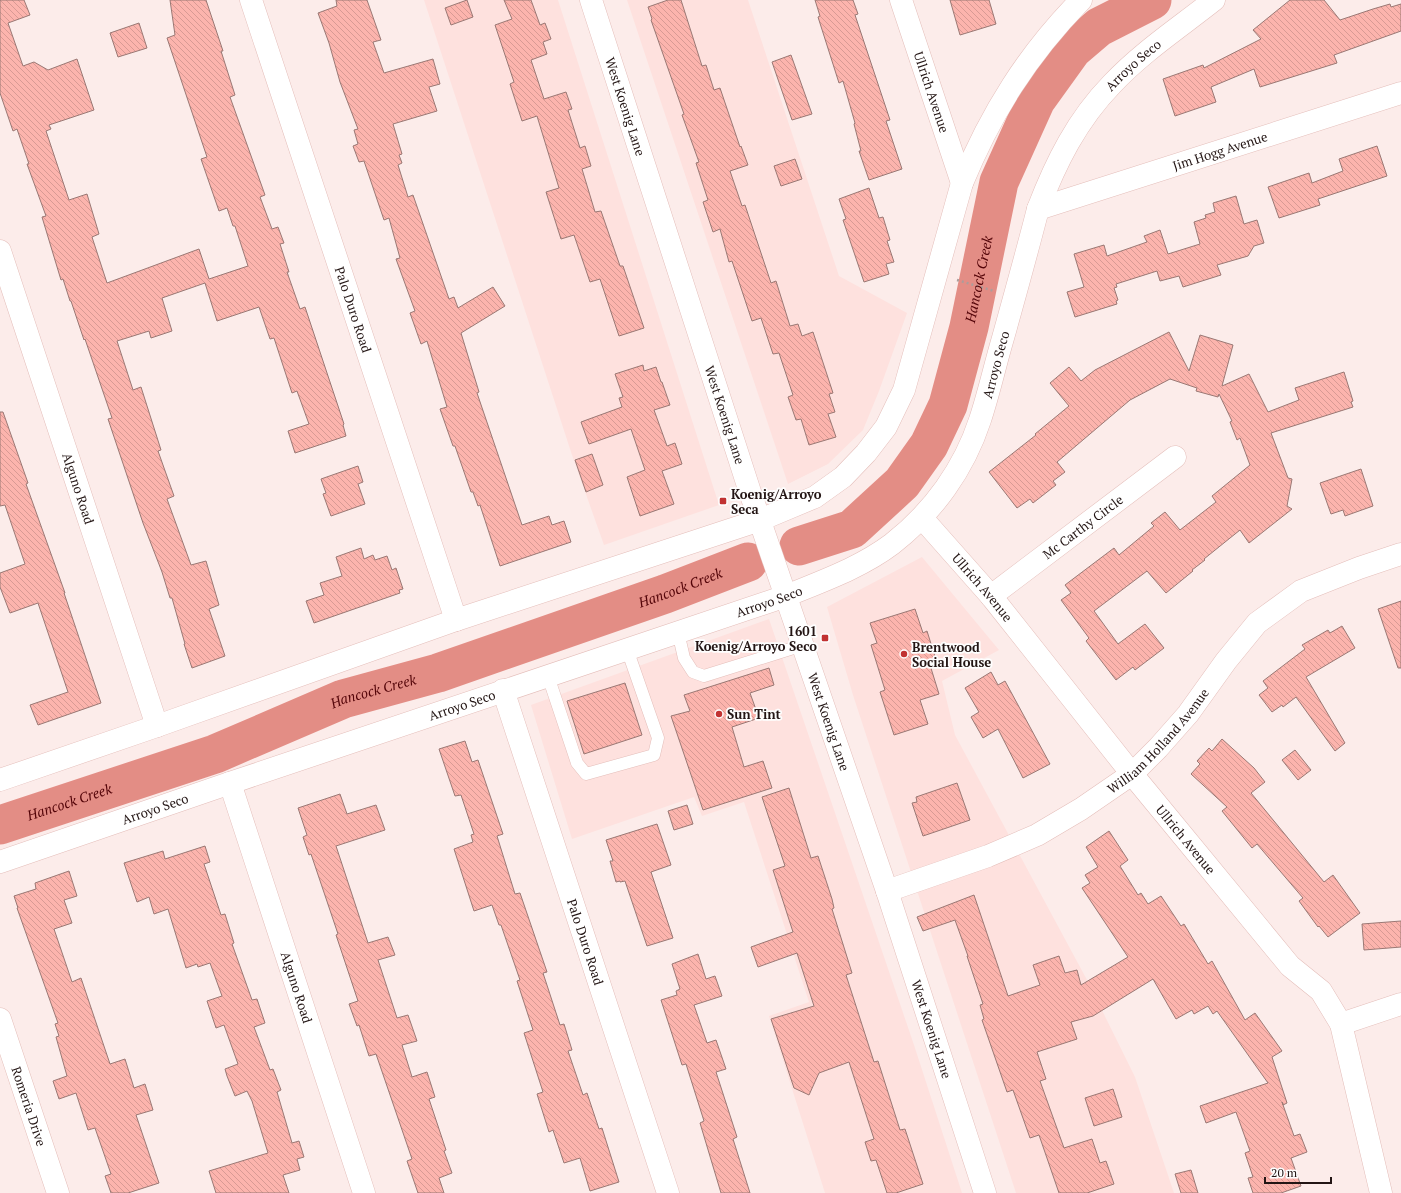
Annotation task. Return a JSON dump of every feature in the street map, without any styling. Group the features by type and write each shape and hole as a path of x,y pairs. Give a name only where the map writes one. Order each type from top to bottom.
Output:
{"street":[{"name":"Palo Duro Road","path":"251,0 456,620"},
{"name":"West Koenig Lane","path":"591,0 760,520 887,891 985,1193"},
{"name":"Ullrich Avenue","path":"901,0 962,183"},
{"path":"0,780 456,620 760,520 815,497 842,477 866,453 886,427 904,390 962,183 979,144 1006,95 1038,49 1081,0"},
{"name":"Arroyo Seco","path":"0,862 230,782 786,596 862,563 891,544 922,518 943,492 964,459 980,420 1038,209 1057,161 1079,124 1112,83 1138,59 1214,0"},
{"name":"Jim Hogg Avenue","path":"1038,209 1401,93"},
{"name":"Alguno Road","path":"0,251 157,726"},
{"name":"Mc Carthy Circle","path":"991,596 1175,457"},
{"name":"Ullrich Avenue","path":"922,518 991,596 1132,774 1290,966 1321,991 1341,1024 1381,1193"},
{"name":"William Holland Avenue","path":"887,891 988,856 1037,836 1081,809 1132,774 1158,748 1188,714 1226,661 1257,623 1301,591 1359,568 1401,554"},
{"name":"Palo Duro Road","path":"503,690 668,1193"},
{"name":"Alguno Road","path":"230,782 364,1193"},
{"path":"1341,1024 1401,1004"},
{"name":"Romeria Drive","path":"0,1019 58,1193"}],"lane":[{"path":"678,632 684,658 693,672 704,676 803,645"},
{"path":"548,676 577,763 586,774 654,755 658,738 627,649"}],"path":[{"path":"961,281 994,291"}],"shaded area":[{"path":"424,0 558,0 719,505 604,545 572,455"},
{"path":"627,0 748,0 839,276 907,313 879,391 863,430 828,464 788,484"},
{"path":"922,557 999,650 942,681 955,735 1087,980 1135,1077 1174,1193 1016,1193 853,695 827,607"},
{"path":"769,619 914,1045 962,1193 825,1193 769,1016 809,1002 744,802 702,816 694,797 572,839 531,705"}],"building":[{"path":"0,0 24,0 30,15 8,23 23,66 34,62 48,70 77,59 94,110 49,125 51,129 46,131 69,200 87,194 99,234 92,237 107,283 199,249 209,279 248,266 235,226 233,226 227,208 219,211 201,159 207,157 167,38 175,35 170,0 206,0 223,51 221,51 235,95 230,97 265,195 260,197 272,229 278,227 284,243 280,244 289,272 287,272 300,309 305,307 344,424 346,436 295,453 288,431 309,424 297,391 292,393 274,338 270,339 259,307 217,321 205,283 162,298 172,331 151,338 149,331 117,341 133,390 141,387 161,450 158,451 174,496 167,499 191,565 206,561 219,605 209,609 225,656 192,668 172,598 170,598 162,572 143,523 108,419 112,418 63,279 61,280 42,217 46,216 27,164 29,164 17,129 13,131 0,93"},
{"path":"336,0 367,0 381,40 373,42 384,73 433,59 440,84 429,87 437,111 393,124 402,154 399,155 402,163 398,165 408,197 413,195 449,299 454,297 458,308 493,287 505,306 461,333 479,392 477,393 522,525 549,516 552,525 564,521 571,542 500,566 480,505 478,506 473,492 471,492 440,409 447,407 427,341 421,344 410,313 415,311 396,259 400,258 389,218 384,220 364,161 359,162 353,146 358,144 354,130 358,129 340,82 329,43 318,13 337,6"},
{"path":"467,0 473,17 451,25 445,8"},
{"path":"504,0 531,0 540,25 545,23 551,39 543,42 547,54 531,60 544,99 566,92 572,109 568,110 580,148 585,146 591,166 582,169 595,212 601,211 620,266 623,266 644,328 619,336 600,279 590,282 574,235 561,239 546,192 559,188 537,116 522,121 510,84 514,82 495,25 512,19"},
{"path":"668,0 681,0 702,66 706,65 714,90 720,88 740,147 741,146 748,165 730,171 742,206 745,205 771,283 776,281 790,326 798,324 802,336 813,332 833,393 829,394 835,412 828,414 836,437 809,445 801,419 796,420 788,397 793,395 779,353 773,354 761,318 752,321 732,261 729,262 720,229 713,232 703,202 708,200 696,163 699,162 682,115 684,114 651,20 648,7"},
{"path":"815,0 853,0 858,14 855,15 890,120 886,121 902,169 869,180 859,151 861,151 855,123 843,81 839,83 818,17 820,16"},
{"path":"950,0 989,0 996,24 960,35"},
{"path":"1290,0 1324,0 1340,20 1390,4 1391,7 1401,4 1401,31 1334,55 1337,63 1260,87 1254,69 1211,87 1216,102 1175,116 1163,79 1203,65 1204,68 1261,39 1253,30"},
{"path":"139,23 147,48 118,57 110,33"},
{"path":"791,55 812,114 792,120 772,62"},
{"path":"1377,146 1387,176 1318,199 1320,205 1279,218 1268,187 1309,173 1312,183 1343,171 1339,159"},
{"path":"795,159 802,179 781,186 774,166"},
{"path":"869,188 879,218 883,217 890,240 887,241 894,262 886,264 889,274 864,282 843,220 846,219 839,199"},
{"path":"1236,196 1244,224 1257,220 1264,243 1254,246 1248,256 1217,265 1221,275 1183,287 1179,276 1160,281 1157,271 1116,284 1117,287 1114,288 1118,300 1116,301 1117,304 1075,317 1067,292 1084,287 1074,254 1104,245 1107,256 1147,242 1144,236 1160,230 1168,254 1200,244 1194,222 1206,218 1205,215 1215,212 1213,203"},
{"path":"1169,332 1189,371 1200,335 1233,345 1222,386 1249,374 1268,412 1299,400 1295,388 1344,372 1353,401 1351,402 1353,407 1271,433 1288,478 1292,479 1287,506 1292,509 1249,543 1240,530 1204,559 1205,560 1192,570 1193,571 1166,593 1147,571 1094,611 1118,644 1145,624 1164,648 1135,670 1133,667 1116,680 1086,641 1089,638 1061,600 1071,593 1065,585 1114,548 1119,555 1154,526 1151,523 1165,512 1180,530 1216,502 1212,496 1250,465 1240,438 1237,440 1230,422 1232,421 1219,394 1218,397 1196,391 1197,388 1170,379 1130,400 1057,462 1065,472 1053,481 1056,485 1033,503 1030,499 1017,508 989,472 1036,435 1035,434 1069,406 1050,383 1069,367 1081,381 1095,370"},
{"path":"643,365 644,371 656,367 662,382 670,405 654,410 667,446 675,443 682,464 662,471 674,504 640,516 627,477 645,470 631,429 589,444 581,422 622,407 619,398 623,397 615,374"},
{"path":"0,412 3,412 28,483 26,484 65,593 101,703 38,725 30,705 68,692 38,603 10,613 0,587 0,573 25,564 5,505 0,506"},
{"path":"592,454 603,485 586,492 575,460"},
{"path":"358,466 363,482 358,484 365,504 331,516 323,494 326,493 321,479"},
{"path":"1361,469 1373,506 1345,516 1343,510 1331,514 1320,483"},
{"path":"361,548 364,559 373,555 375,560 387,556 392,570 396,568 403,589 399,590 400,593 314,623 306,601 324,595 320,583 342,576 336,557"},
{"path":"1401,601 1401,668 1398,668 1378,609"},
{"path":"915,609 923,633 927,631 937,663 930,665 939,694 920,700 928,724 894,735 880,692 885,690 871,645 877,643 870,623"},
{"path":"1342,626 1355,648 1306,677 1345,743 1335,751 1296,697 1283,707 1282,705 1272,712 1259,695 1268,688 1263,681 1305,649 1302,645 1328,630 1330,633"},
{"path":"769,668 774,685 750,693 759,718 732,727 744,767 763,761 772,788 703,810 671,716 690,711 684,695"},
{"path":"991,672 998,685 1005,681 1050,764 1023,778 998,729 983,738 971,717 979,712 965,688"},
{"path":"625,683 642,735 584,754 567,701"},
{"path":"1222,739 1254,768 1265,782 1251,793 1324,882 1333,875 1360,913 1328,937 1319,926 1318,927 1299,901 1303,898 1257,844 1252,848 1222,811 1227,807 1191,774 1200,764 1197,761 1209,748 1212,751"},
{"path":"465,741 472,762 478,760 503,834 497,836 515,894 520,893 547,972 543,973 560,1025 564,1024 572,1050 568,1051 583,1095 587,1093 599,1129 602,1128 619,1182 590,1191 580,1158 564,1163 553,1130 549,1132 537,1094 543,1092 524,1033 533,1030 517,981 520,980 501,925 499,925 492,905 474,911 454,849 473,842 471,835 474,834 461,795 455,796 439,749"},
{"path":"1295,750 1311,770 1298,780 1282,760"},
{"path":"957,783 970,820 923,836 912,803 917,802 916,797"},
{"path":"789,788 811,858 818,856 832,899 834,908 832,909 852,973 846,975 874,1062 878,1061 900,1130 905,1129 923,1184 896,1193 887,1193 876,1160 871,1161 865,1142 874,1139 849,1062 819,1073 809,1095 794,1088 771,1019 814,1006 797,953 758,967 751,947 793,932 773,870 785,866 762,797"},
{"path":"340,794 347,814 376,805 385,830 336,846 368,943 388,937 395,955 378,960 397,1018 408,1015 417,1041 402,1045 412,1077 427,1072 435,1097 429,1099 452,1173 439,1178 444,1193 418,1193 407,1161 412,1159 376,1054 369,1056 359,1025 357,1026 349,1004 358,1001 336,935 338,934 311,854 309,855 303,837 307,835 298,808"},
{"path":"687,805 693,824 674,830 668,811"},
{"path":"657,824 671,865 651,872 673,938 647,946 625,881 616,882 610,861 613,861 606,840"},
{"path":"1109,831 1128,860 1120,866 1138,895 1141,893 1148,904 1161,896 1181,926 1184,924 1208,964 1212,961 1245,1020 1255,1013 1282,1051 1272,1057 1287,1103 1283,1105 1294,1136 1300,1134 1307,1152 1291,1158 1301,1186 1281,1193 1253,1193 1248,1178 1253,1177 1245,1153 1250,1151 1236,1112 1206,1123 1200,1106 1268,1083 1217,1011 1213,1014 1208,1006 1194,1014 1192,1010 1176,1019 1153,979 1093,1016 1071,1022 1077,1039 1037,1052 1046,1079 1040,1081 1064,1148 1092,1139 1100,1163 1106,1161 1114,1184 1087,1193 1059,1193 1039,1135 1030,1138 1013,1090 1007,1092 982,1020 984,1019 980,1005 983,1004 955,920 923,931 917,917 974,895 1008,996 1040,985 1033,965 1059,956 1065,973 1077,970 1081,985 1128,957 1082,888 1090,883 1085,875 1098,867 1086,847"},
{"path":"205,846 210,862 204,864 221,915 225,914 234,943 232,944 252,1000 257,999 265,1023 254,1027 270,1070 273,1069 281,1090 277,1092 292,1143 299,1141 304,1157 297,1159 300,1170 283,1175 289,1193 216,1193 209,1171 268,1153 252,1101 247,1091 235,1096 227,1076 225,1069 238,1064 224,1025 216,1028 207,1001 222,996 210,963 198,967 197,964 186,968 168,909 154,914 149,897 137,902 124,863 163,851 165,859"},
{"path":"69,871 77,896 64,900 72,923 54,929 72,982 81,978 110,1064 125,1059 134,1088 145,1084 153,1110 136,1115 159,1183 128,1193 111,1193 105,1176 111,1174 95,1128 88,1130 76,1093 59,1099 53,1081 67,1076 56,1037 59,1036 55,1024 58,1023 14,896 36,889 35,883"},
{"path":"1401,921 1401,947 1364,950 1362,924"},
{"path":"698,954 706,979 715,976 722,996 694,1005 707,1043 716,1040 726,1069 716,1072 737,1137 733,1139 750,1193 721,1193 700,1123 704,1121 686,1064 682,1065 661,1000 677,995 676,991 680,989 672,964"},
{"path":"1113,1089 1122,1117 1094,1126 1085,1098"},
{"path":"1191,1170 1198,1193 1181,1193 1175,1174"}],"waterway":[{"name":"Hancock Creek","path":"799,546 852,529 902,483 929,445 948,405 969,327 999,182 1036,100 1072,50 1099,27 1152,0"},
{"path":"1092,15 1099,27"},
{"name":"Hancock Creek","path":"0,825 215,754 343,699 438,673 665,594 748,562"}],"place":[{"name":"Koenig/Arroyo Seca","path":"723,501"},
{"name":"1601 Koenig/Arroyo Seco","path":"825,638"},
{"name":"Brentwood Social House","path":"904,654"},
{"name":"Sun Tint","path":"719,714"}]}
